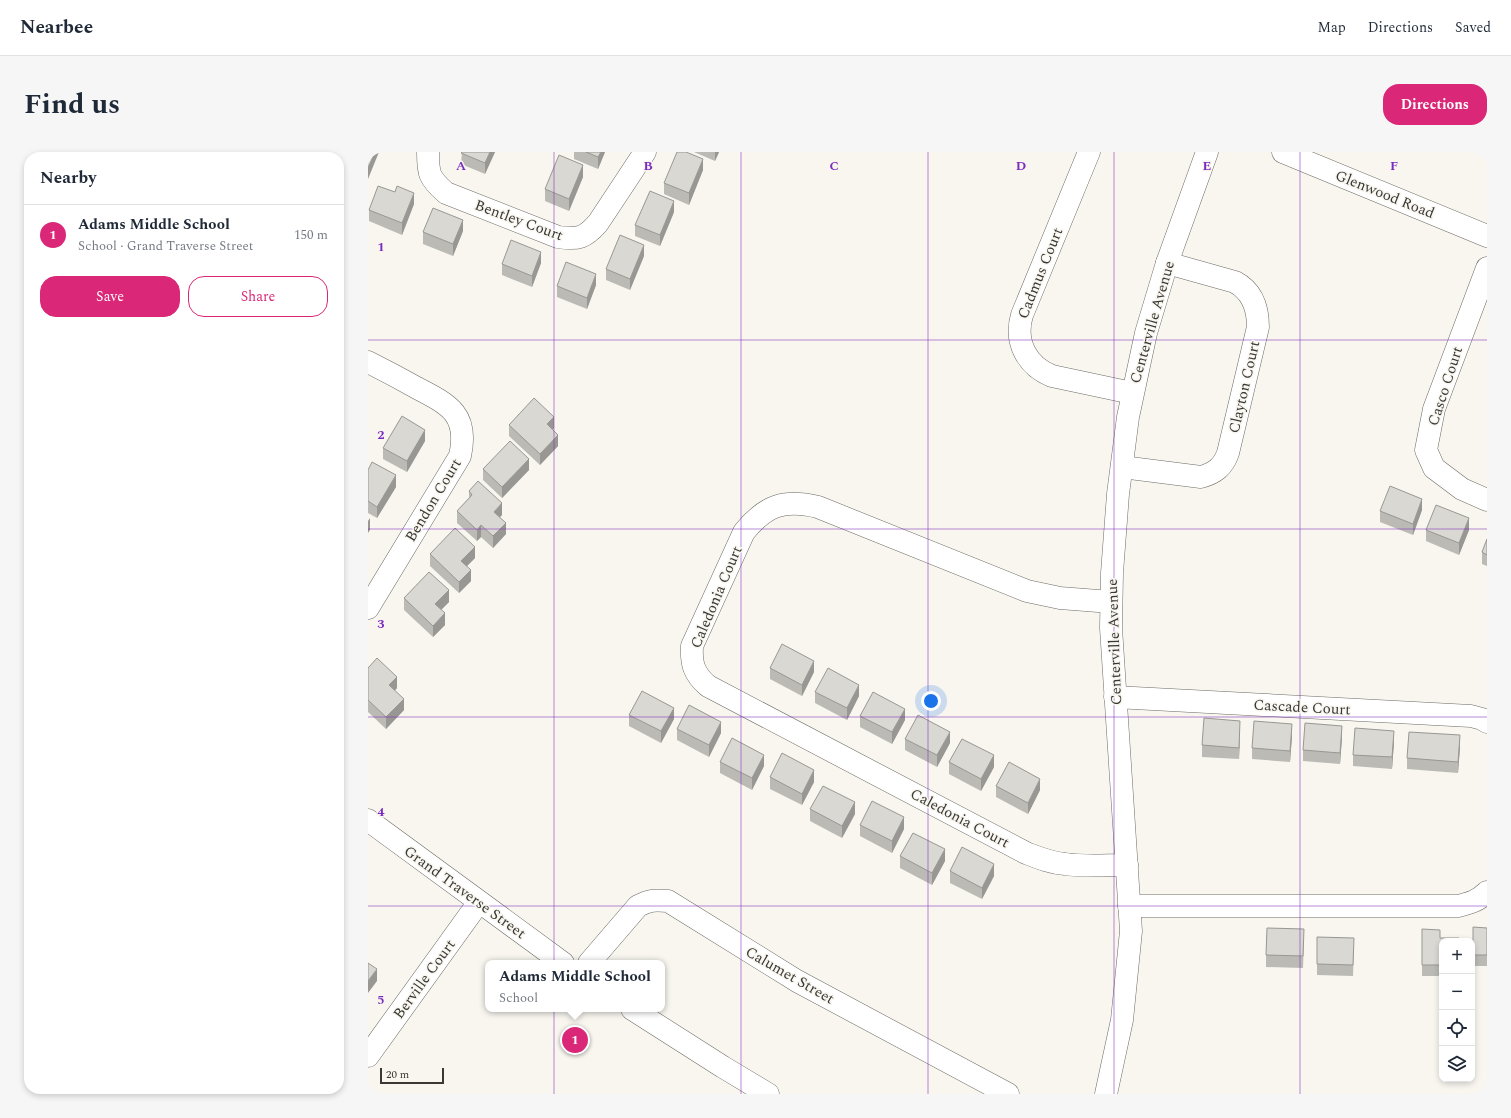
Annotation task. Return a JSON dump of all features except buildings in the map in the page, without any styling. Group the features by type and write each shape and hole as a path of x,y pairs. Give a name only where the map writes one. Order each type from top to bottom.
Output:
{"street":[{"name":"Bentley Court","path":"428,152 428,170 434,182 446,192 558,237 572,239 582,237 591,232 645,152"},
{"name":"Cadmus Court","path":"1089,152 1022,316 1019,335 1022,347 1027,357 1035,366 1045,373 1052,376 1132,393"},
{"name":"Centerville Avenue","path":"1106,1094 1122,1020 1131,931 1111,628 1113,557 1118,494 1132,393 1146,333 1167,263 1207,152"},
{"name":"Glenwood Road","path":"1283,152 1487,236"},
{"name":"Clayton Court","path":"1122,467 1201,477 1211,474 1220,468 1228,453 1258,327 1258,317 1255,305 1250,295 1242,286 1235,282 1167,263"},
{"name":"Casco Court","path":"1487,268 1434,409 1426,450 1434,468 1462,489 1487,500"},
{"name":"Bendon Court","path":"368,362 444,402 455,413 462,428 463,441 460,456 368,608"},
{"name":"Caledonia Court","path":"1111,602 1060,598 1027,591 818,506 801,503 787,504 775,507 763,513 753,521 744,532 692,646 691,659 696,673 708,686 1026,853 1047,861 1064,864 1081,866 1127,865"},
{"name":"Cascade Court","path":"1115,697 1471,716 1487,722"},
{"name":"Grand Traverse Street","path":"368,820 559,960"},
{"path":"1129,906 1458,906 1472,903 1487,892"},
{"name":"Calumet Street","path":"592,960 638,906 647,901 668,901 797,981 1008,1094"},
{"name":"Berville Court","path":"368,1056 480,902"},
{"path":"637,1012 768,1094"}],"place":[{"name":"Adams Middle School","path":"575,1040"}]}
